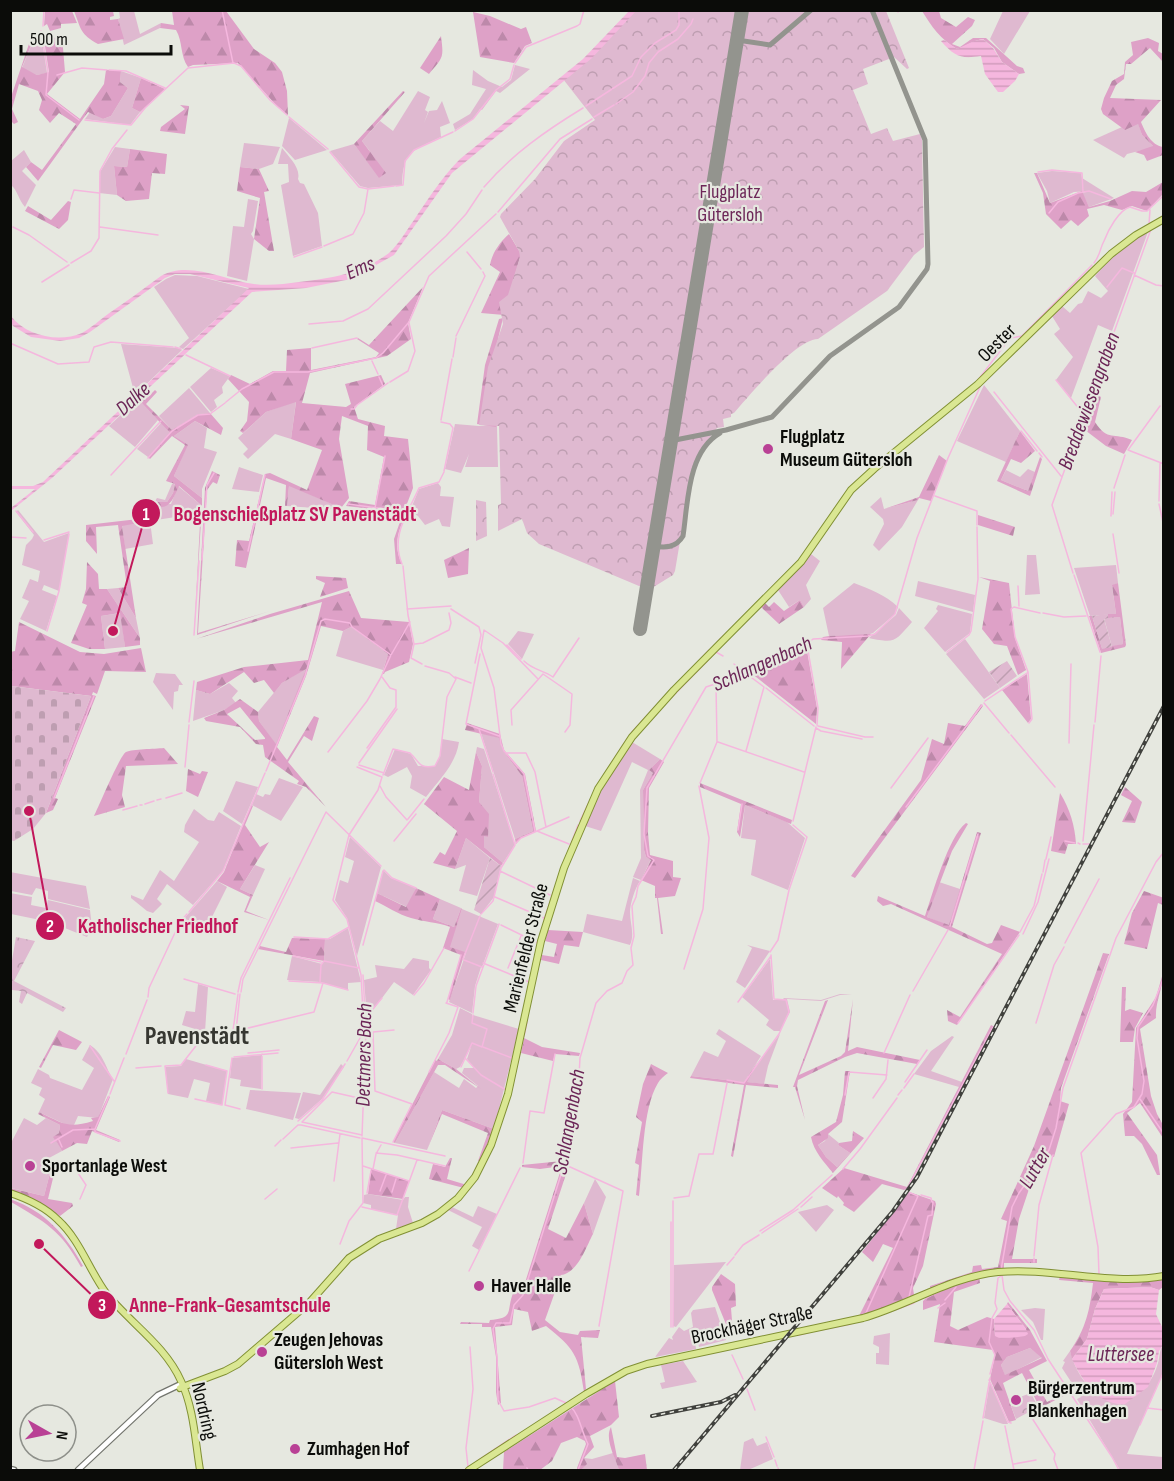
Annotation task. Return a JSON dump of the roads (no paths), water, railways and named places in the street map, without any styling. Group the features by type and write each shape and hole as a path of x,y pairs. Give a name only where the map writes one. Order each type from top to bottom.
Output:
{"main road":[{"name":"Oester","path":"851,490 979,383 1111,254 1136,234 1164,219"},
{"name":"Marienfelder Straße","path":"181,1386 238,1364 317,1295 344,1263 359,1251 379,1239 438,1214 471,1184 487,1154 508,1094 539,951 556,891 598,789 632,737 674,690 801,562 851,490"},
{"name":"Nordring","path":"10,1195 37,1204 58,1223 78,1246 105,1291 171,1363 191,1412 198,1470"},
{"name":"Brockhäger Straße","path":"469,1470 618,1375 646,1364 863,1318 898,1307 963,1279 996,1272 1124,1279 1164,1276"}],"street":[{"name":"Marienfelder Straße","path":"78,1470 154,1399 181,1386"}],"water":[{"name":"Dalke","path":"630,10 636,11 592,58 452,173 394,255 351,279 306,288 252,292 52,478 11,511 11,508 35,489 11,489 11,486 33,486 43,482 249,288 190,274 175,274 165,278 90,332 79,338 60,341 31,337 13,326 11,316 17,323 34,333 53,337 73,336 85,331 161,276 172,272 195,270 243,282 271,285 335,277 368,266 396,246 447,173 460,159 583,59"},
{"path":"983,39 993,48 1002,62 1019,74 1003,92 998,92 985,74 981,56 959,56 950,51 941,41 944,40 957,49"},
{"name":"Luttersee","path":"1150,1287 1159,1290 1156,1314 1163,1329 1163,1345 1148,1387 1125,1404 1107,1401 1086,1383 1072,1359 1087,1339 1095,1309 1104,1289"},
{"path":"1007,1304 1026,1329 1028,1334 1025,1336 1001,1339 995,1336 994,1319"}],"waterway":[{"path":"43,26 44,10"},
{"path":"222,10 233,63"},
{"path":"515,63 526,47 580,24 584,10"},
{"path":"586,106 632,76 641,57 655,43 676,30 679,25 679,10"},
{"path":"616,104 633,92 645,76 649,63 658,52 678,39 693,19"},
{"path":"41,31 48,72 46,95 79,120"},
{"path":"85,120 131,125 145,108 188,68 234,63 241,66 270,100 287,115"},
{"path":"455,131 473,119 496,90 510,79 514,65"},
{"path":"57,75 82,68 107,70"},
{"path":"109,70 126,71 165,88"},
{"path":"594,117 614,105"},
{"path":"484,187 530,143 583,108"},
{"path":"289,117 328,149"},
{"path":"498,212 560,139 592,119"},
{"path":"71,263 91,251 99,238 100,171 112,149 127,130"},
{"path":"396,186 403,185 405,161 414,150 453,132"},
{"path":"330,152 359,187 368,189 394,186"},
{"path":"1038,172 1052,170 1082,173 1083,192"},
{"path":"324,246 353,234 364,213 368,189"},
{"path":"71,199 74,190 99,193"},
{"path":"309,324 343,321 368,309 446,236 466,214 482,190"},
{"path":"1049,213 1058,202 1078,193 1089,191 1111,199"},
{"name":"Schlangenbach","path":"1094,263 1108,231 1122,212 1130,207 1147,211 1164,195"},
{"name":"Breddewiesengraben","path":"1149,224 1150,210"},
{"path":"226,402 242,389 274,372 308,372 376,358 409,322 429,276 496,214"},
{"path":"13,227 29,235 67,262"},
{"path":"100,227 158,235"},
{"name":"Breddewiesengraben","path":"1073,573 1052,505 1151,229"},
{"path":"294,257 322,247"},
{"name":"Dettmers Bach","path":"467,252 481,269"},
{"path":"42,282 69,265"},
{"name":"Schlangenbach","path":"978,380 1010,338 1022,336 1092,265"},
{"path":"1107,287 1122,268 1134,273"},
{"name":"Dettmers Bach","path":"456,336 485,276 483,272"},
{"path":"1134,275 1156,285 1164,286"},
{"path":"390,382 408,371 415,351 409,323"},
{"path":"312,348 357,338"},
{"name":"Dettmers Bach","path":"453,357 456,338"},
{"path":"10,343 58,364 89,362 94,347 111,342 173,347"},
{"path":"175,347 181,349"},
{"path":"186,355 230,376"},
{"name":"Dettmers Bach","path":"441,420 452,359"},
{"path":"372,361 378,374"},
{"path":"379,377 383,386"},
{"path":"1056,380 1084,415"},
{"path":"351,409 388,383"},
{"name":"Schlangenbach","path":"566,1403 555,1398 529,1407 504,1411 498,1400 497,1357 493,1329 496,1323 510,1323 514,1305 523,1295 565,1162 578,1094 580,1058 596,1003 607,991 622,983 627,971 633,965 632,906 638,886 654,860 648,856 644,834 647,788 706,687 724,681 727,676 744,668 798,652 813,639 875,634 895,614 917,538 948,458 980,387"},
{"path":"994,392 1061,476"},
{"path":"148,458 172,431 198,415 210,414 225,403"},
{"path":"1160,406 1128,450 1164,464"},
{"path":"111,475 161,421"},
{"name":"Dettmers Bach","path":"441,422 450,424 453,428 444,471"},
{"path":"1021,431 1037,451"},
{"path":"1039,453 1042,457"},
{"path":"1114,488 1125,455"},
{"path":"375,508 385,456"},
{"path":"1159,501 1160,463"},
{"name":"Dettmers Bach","path":"402,564 398,544 406,516 419,488 439,482 444,472"},
{"path":"202,560 207,485 214,473"},
{"path":"248,551 265,475"},
{"path":"1111,516 1112,492"},
{"path":"1113,514 1115,492"},
{"path":"935,496 977,511 977,525"},
{"path":"348,504 407,512"},
{"path":"1159,504 1164,527"},
{"path":"16,511 33,532"},
{"path":"947,652 971,631 978,579 977,527"},
{"path":"44,540 69,532"},
{"path":"47,631 59,591 69,534"},
{"path":"1113,534 1119,573"},
{"path":"10,537 26,538"},
{"path":"194,635 199,561"},
{"name":"Dettmers Bach","path":"403,566 408,615 414,644 411,658 422,664"},
{"name":"Breddewiesengraben","path":"1074,575 1100,652"},
{"path":"1018,586 1019,606"},
{"path":"407,609 451,606"},
{"path":"1029,723 1032,719 1028,672 1015,637 1011,609 1014,607 1040,613"},
{"path":"451,609 479,627 481,635 475,663"},
{"path":"415,644 423,643 449,630 451,623 449,613"},
{"path":"1043,613 1064,617 1086,616"},
{"path":"266,771 305,676 321,621 325,619 350,623 352,627 391,655 410,622"},
{"path":"535,831 524,774 504,751 501,744 494,688 481,648 484,630 503,643 538,679"},
{"path":"718,641 728,632"},
{"path":"524,661 553,677 579,638"},
{"path":"507,645 521,659"},
{"path":"807,645 818,708 817,725"},
{"path":"697,663 709,650"},
{"path":"671,698 716,652 723,656"},
{"path":"480,654 466,724 499,736"},
{"path":"328,752 367,701 391,655"},
{"name":"Breddewiesengraben","path":"1095,722 1101,656"},
{"path":"734,664 740,669"},
{"path":"1069,743 1071,664"},
{"name":"Dettmers Bach","path":"383,775 393,749 410,753 425,766 435,766 440,756 447,697 456,679 449,673 425,666"},
{"path":"744,672 764,687 746,751"},
{"path":"985,701 1027,673"},
{"path":"512,725 511,710 543,674 572,694 570,725 565,732"},
{"path":"367,748 396,707 396,690 390,688 382,677"},
{"path":"455,677 471,683"},
{"path":"189,722 194,681"},
{"path":"700,783 717,742 716,685"},
{"path":"766,688 814,726"},
{"path":"54,798 94,696"},
{"path":"984,703 1009,733"},
{"path":"906,807 982,705"},
{"path":"632,732 654,708"},
{"path":"359,763 397,709"},
{"path":"185,767 189,725"},
{"name":"Breddewiesengraben","path":"1083,841 1094,725"},
{"path":"818,726 873,737"},
{"path":"793,821 816,727"},
{"path":"816,728 862,739"},
{"path":"479,729 493,772"},
{"path":"1011,735 1055,787"},
{"path":"891,788 928,738"},
{"path":"604,775 627,739"},
{"path":"718,742 804,772"},
{"path":"507,753 526,753 535,772 546,827"},
{"path":"359,765 384,773"},
{"path":"357,767 382,777"},
{"path":"189,912 223,871 265,773"},
{"path":"481,914 493,901 501,868 515,845 493,774"},
{"name":"Dettmers Bach","path":"347,1061 364,1031 361,975 347,919 333,900 349,835 378,790 382,777"},
{"path":"380,786 386,797 407,820"},
{"path":"684,969 703,909 709,838 699,786"},
{"path":"166,798 182,793"},
{"path":"157,800 161,799"},
{"path":"408,819 424,799"},
{"path":"580,821 590,800"},
{"path":"145,804 154,801"},
{"path":"738,830 742,804"},
{"path":"123,810 137,806"},
{"path":"241,992 243,979 326,812 381,866"},
{"path":"394,841 416,814"},
{"path":"516,843 521,838 569,817"},
{"path":"569,849 578,825"},
{"path":"770,952 778,940 789,890 807,837 793,825"},
{"path":"537,831 569,844"},
{"path":"950,926 978,834"},
{"path":"1046,859 1051,837"},
{"path":"1065,841 1075,843"},
{"name":"Breddewiesengraben","path":"1083,844 1090,844"},
{"name":"Lutter","path":"1001,1270 1012,1207 1049,1150 1056,1128 1063,1088 1116,938 1156,862 1164,852"},
{"path":"1023,934 1038,902 1049,859"},
{"path":"1043,872 1045,860"},
{"path":"384,870 392,878 416,888"},
{"path":"363,945 383,871"},
{"path":"500,871 550,895"},
{"path":"1020,932 1034,906 1042,874"},
{"path":"238,992 241,978 290,878"},
{"name":"Breddewiesengraben","path":"1065,943 1099,879"},
{"path":"544,920 554,890"},
{"path":"495,897 544,918"},
{"path":"148,997 149,988 180,922 187,914"},
{"path":"463,959 480,916"},
{"path":"473,1013 476,986 499,924"},
{"path":"501,925 538,943"},
{"path":"294,937 328,939 349,927"},
{"path":"913,991 948,930"},
{"path":"958,1023 1019,935"},
{"path":"508,968 521,936"},
{"name":"Breddewiesengraben","path":"1036,1023 1054,965 1064,947"},
{"path":"414,995 424,983 444,948"},
{"path":"447,1002 461,955"},
{"path":"727,1080 744,1083 779,1034 789,1012 786,1000 774,999 771,955"},
{"path":"293,956 321,962"},
{"path":"738,1002 771,956"},
{"path":"464,960 482,967"},
{"path":"320,982 321,965 324,961 359,968"},
{"path":"483,963 529,982"},
{"name":"Dettmers Bach","path":"362,1136 366,1030 363,975"},
{"path":"1099,1274 1098,1247 1081,1153 1116,1114 1134,1107 1142,1094 1144,1081 1137,1038 1138,1027 1153,1005 1164,977"},
{"path":"184,979 235,994"},
{"path":"289,981 323,983 348,990"},
{"path":"240,994 236,1031 314,1012 323,983"},
{"path":"231,1045 238,994"},
{"path":"884,1053 910,995"},
{"path":"367,1016 382,998"},
{"path":"126,1054 147,1000"},
{"path":"429,1072 449,1033 458,1007 446,1003"},
{"path":"461,1067 472,1043 482,1047 487,1029 472,1023 473,1015"},
{"path":"524,1036 527,1022"},
{"path":"908,1187 993,1027"},
{"path":"393,1142 412,1104 375,1091 373,1032 394,1030"},
{"path":"168,1093 165,1066 181,1065 206,1033"},
{"path":"520,1054 523,1038"},
{"path":"90,1046 114,1081"},
{"path":"483,1047 512,1058"},
{"path":"248,1053 279,1050"},
{"path":"905,1082 927,1050"},
{"path":"234,1057 278,1053"},
{"path":"262,1054 262,1089"},
{"path":"523,1163 530,1111 544,1113 555,1054"},
{"path":"517,1065 519,1057"},
{"path":"110,1094 124,1058"},
{"path":"232,1058 225,1105 240,1109"},
{"path":"466,1059 481,1075 506,1090"},
{"path":"873,1098 886,1079 888,1060"},
{"path":"298,1121 322,1100 345,1064"},
{"path":"195,1099 222,1105 227,1071 206,1065"},
{"path":"136,1068 161,1066"},
{"path":"845,1095 849,1072 887,1075"},
{"path":"904,1088 914,1074"},
{"path":"674,1198 689,1196 699,1154 713,1154 727,1083"},
{"path":"898,1095 902,1090"},
{"path":"362,1135 302,1122 332,1092 363,1099"},
{"path":"51,1143 73,1130 95,1129 109,1096"},
{"path":"843,1169 897,1098"},
{"path":"1140,1099 1164,1134"},
{"path":"283,1139 298,1125 360,1138"},
{"path":"95,1130 95,1132 120,1141"},
{"path":"334,1181 340,1134"},
{"path":"362,1138 445,1156"},
{"name":"Dettmers Bach","path":"340,1244 349,1221 363,1203 362,1138"},
{"path":"59,1140 62,1147"},
{"path":"275,1146 281,1140"},
{"path":"291,1148 338,1143"},
{"path":"373,1169 376,1154 381,1145"},
{"path":"376,1153 397,1155 445,1166"},
{"path":"1034,1256 1039,1205 1053,1155"},
{"path":"362,1207 397,1215 417,1160"},
{"path":"363,1166 409,1181"},
{"path":"568,1166 623,1191 599,1326"},
{"path":"469,1271 520,1168"},
{"path":"76,1170 86,1185 80,1199"},
{"path":"367,1193 371,1171"},
{"path":"380,1191 386,1175"},
{"path":"760,1231 793,1210 832,1175"},
{"path":"392,1192 396,1179"},
{"path":"265,1199 277,1189"},
{"path":"866,1313 918,1196 908,1192"},
{"path":"921,1195 931,1198 932,1202"},
{"path":"801,1207 812,1197"},
{"path":"673,1201 673,1327"},
{"path":"909,1297 928,1216 932,1215 933,1202"},
{"path":"762,1233 798,1209"},
{"path":"671,1222 671,1327"},
{"path":"735,1255 743,1245 759,1235"},
{"path":"727,1265 734,1257"},
{"name":"Lutter","path":"1002,1275 1004,1290 1010,1301 1034,1330 1048,1359 1119,1470"},
{"path":"990,1374 995,1355 989,1342 992,1318 997,1309 995,1303 998,1278 1001,1276"},
{"path":"945,1300 956,1287"},
{"path":"926,1298 938,1292"},
{"path":"875,1317 914,1303"},
{"path":"938,1308 945,1303"},
{"path":"815,1331 851,1324"},
{"path":"799,1335 811,1332"},
{"path":"464,1470 468,1467 466,1448 473,1389 470,1347"},
{"path":"732,1355 743,1379"},
{"path":"1140,1425 1164,1371"},
{"path":"983,1418 990,1378"},
{"path":"989,1380 1008,1422 1011,1423"},
{"path":"747,1389 755,1410"},
{"name":"Schlangenbach","path":"570,1406 576,1414 588,1444 578,1470"},
{"path":"1147,1408 1164,1410"},
{"path":"1030,1415 1055,1454 1054,1459 1058,1470"},
{"path":"974,1470 983,1421"},
{"path":"1005,1426 1014,1470"},
{"path":"477,1461 516,1435"},
{"path":"766,1437 774,1457"},
{"path":"775,1460 777,1466"},
{"path":"1014,1464 1036,1460"}],"railway":[{"path":"674,1470 893,1211 917,1177 1164,706"},
{"path":"652,1416 721,1402 735,1395"}],"place":[{"name":"Flugplatz Museum Gütersloh","path":"768,449"},
{"name":"Bogenschießplatz SV Pavenstädt","path":"113,631"},
{"name":"Katholischer Friedhof","path":"29,811"},
{"name":"Sportanlage West","path":"30,1166"},
{"name":"Anne-Frank-Gesamtschule","path":"39,1244"},
{"name":"Haver Halle","path":"479,1286"},
{"name":"Zeugen Jehovas Gütersloh West","path":"262,1352"},
{"name":"Bürgerzentrum Blankenhagen","path":"1016,1400"},
{"name":"Zumhagen Hof","path":"295,1449"}],"district":[{"name":"Pavenstädt","path":"197,1036"}],"park label":[{"name":"Flugplatz Gütersloh","path":"730,204"}],"water label":[{"name":"Ems","path":"360,268"}]}
